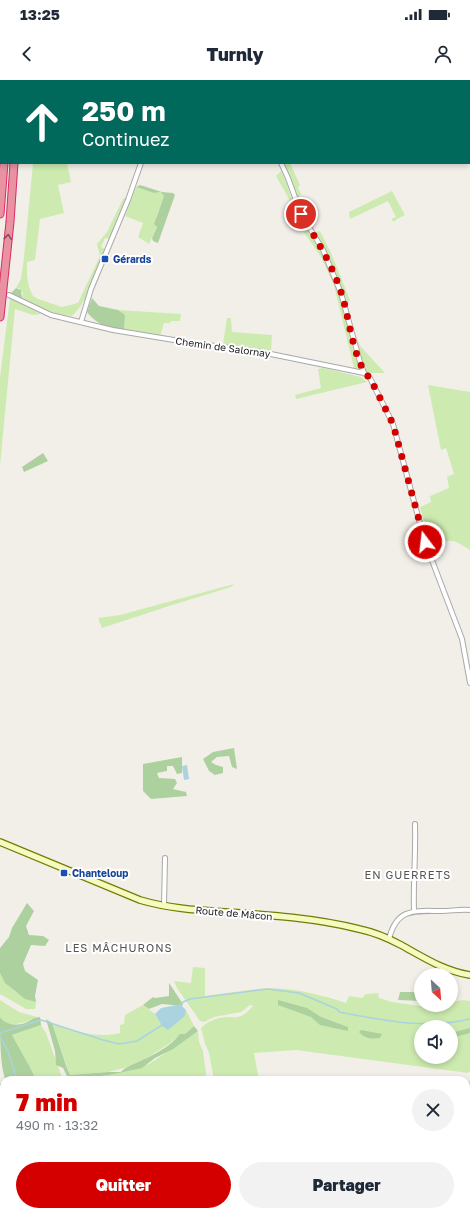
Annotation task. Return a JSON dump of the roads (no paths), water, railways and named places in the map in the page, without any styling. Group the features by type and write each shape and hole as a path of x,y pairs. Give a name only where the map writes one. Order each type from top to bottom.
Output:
{"highway":[{"path":"0,214 4,164"},
{"path":"0,317 10,222 14,164"}],"street":[{"path":"81,322 91,290 128,200 141,164"},
{"path":"281,164 288,178 301,214 323,250 341,293 357,354 364,373 370,378 393,424 425,542 462,640 470,683"},
{"name":"Chemin de Salornay","path":"9,295 51,314 114,330 185,342 261,352 364,373"},
{"path":"414,911 413,882 416,864 415,824"},
{"name":"Route de Mâcon","path":"0,842 140,900 164,906 308,919 360,929 389,939 441,967 470,975"},
{"path":"164,906 165,858"},
{"path":"389,939 394,925 399,918 406,913 414,911 470,910"}],"water":[{"path":"187,765 189,779 184,780 182,766"},
{"path":"177,1005 182,1006 186,1010 185,1016 168,1030 162,1026 155,1014 161,1008"}],"waterway":[{"path":"179,1006 183,1002 190,999 267,989 299,993 337,1009 339,1012 388,1021 437,1024 470,1019"},
{"path":"0,1033 41,1020 119,1044 137,1041 162,1025"},
{"path":"0,1037 8,1051 16,1076"}],"place":[{"name":"Gérards","path":"105,259"},
{"name":"Chanteloup","path":"64,873"}],"district":[{"name":"EN GUERRETS","path":"408,875"},
{"name":"LES MÂCHURONS","path":"119,948"}]}
